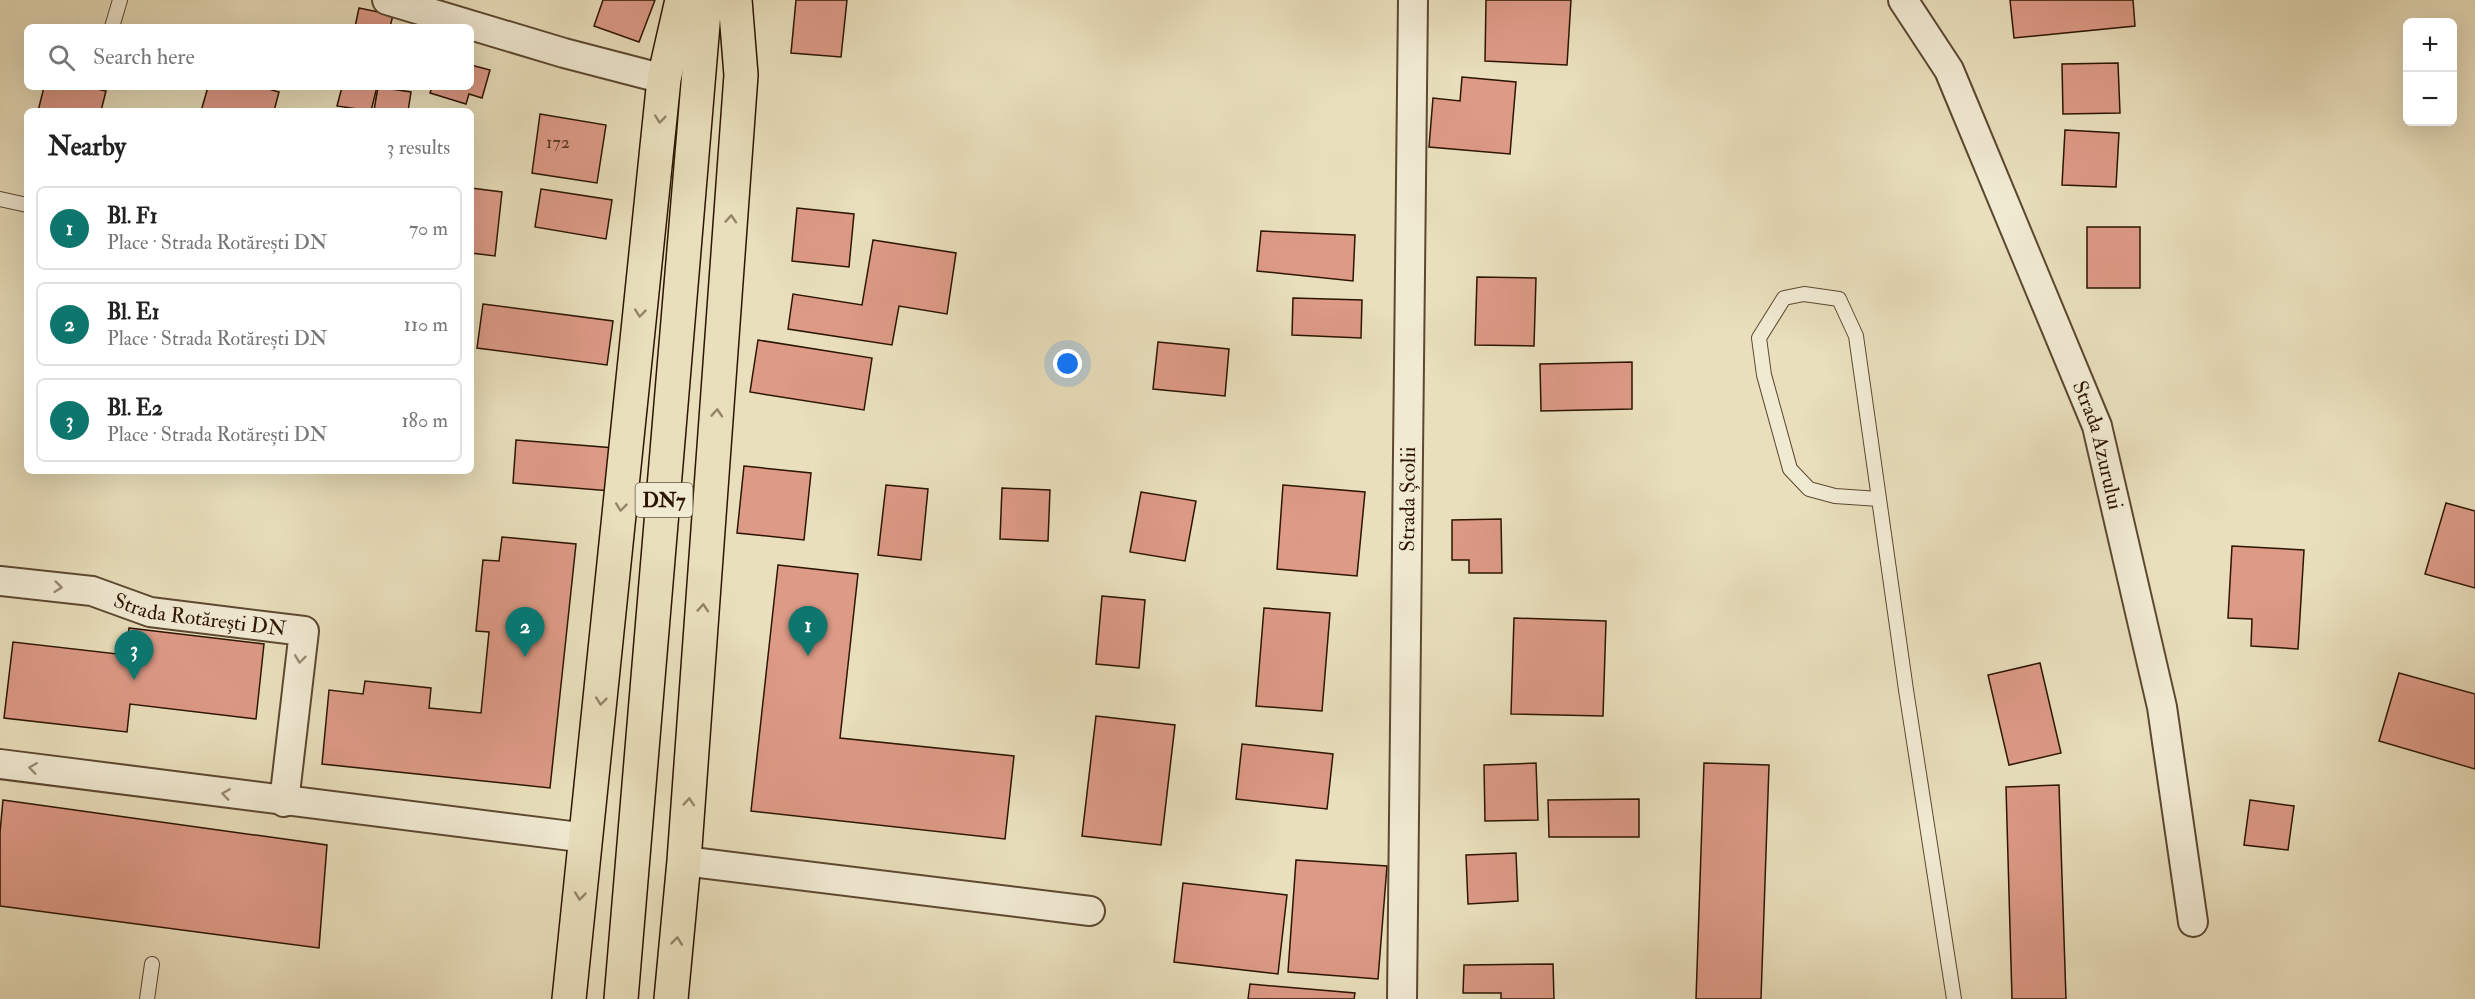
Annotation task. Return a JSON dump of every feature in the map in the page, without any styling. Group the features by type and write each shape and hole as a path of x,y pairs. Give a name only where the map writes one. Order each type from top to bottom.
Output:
{"highway":[{"name":"DN7","path":"569,999 664,79 682,0"},
{"name":"DN7","path":"621,999 705,0"},
{"name":"DN7","path":"671,999 684,861 741,75 735,0"}],"street":[{"path":"387,0 467,24"},
{"name":"Strada Școlii","path":"1402,999 1413,0"},
{"name":"Strada Azurului","path":"1904,0 1949,70 2097,426 2162,707 2193,922"},
{"path":"474,26 664,79"},
{"name":"Strada Rotărești DN","path":"0,581 92,591 150,612 304,631 284,802"},
{"path":"0,764 284,802 587,838"},
{"path":"684,861 1090,911"}],"lane":[{"path":"113,24 120,0"},
{"path":"0,199 24,204"},
{"path":"1879,499 1835,496 1809,489 1790,469 1764,375 1759,338 1784,298 1804,294 1839,299 1856,336 1954,999"},
{"path":"147,999 152,964"}],"building":[{"path":"603,0 655,0 639,42 594,26"},
{"path":"796,0 847,0 841,57 791,53"},
{"path":"1486,0 1571,0 1567,65 1485,61"},
{"path":"2010,0 2133,0 2135,26 2014,38"},
{"path":"359,8 393,15 391,24 356,24"},
{"path":"2118,63 2120,113 2063,114 2062,64"},
{"path":"474,66 490,70 482,98 469,94 466,104 430,93 431,90 474,90"},
{"path":"1462,77 1516,82 1510,154 1429,147 1433,98 1460,101"},
{"path":"43,90 106,91 102,108 39,108"},
{"path":"207,90 272,90 279,92 275,108 202,108"},
{"path":"341,90 376,90 372,108 337,106"},
{"path":"377,90 411,92 408,108 374,108"},
{"path":"540,114 606,125 597,183 532,173"},
{"path":"2065,130 2119,133 2116,187 2062,185"},
{"path":"474,188 502,192 495,256 474,253"},
{"path":"541,189 612,200 606,239 535,227"},
{"path":"797,208 854,214 849,267 792,261"},
{"path":"2087,227 2140,227 2140,288 2087,288"},
{"path":"1261,231 1355,235 1353,281 1257,271"},
{"path":"873,240 956,253 947,314 899,306 892,345 788,329 793,294 862,305"},
{"path":"1477,277 1536,278 1534,346 1475,345"},
{"path":"1293,298 1362,300 1361,338 1292,335"},
{"path":"483,304 613,321 607,365 477,348"},
{"path":"758,340 872,358 864,410 750,392"},
{"path":"1158,342 1229,349 1225,396 1153,389"},
{"path":"1632,362 1632,409 1541,411 1540,364"},
{"path":"516,440 615,448 611,491 513,483"},
{"path":"744,466 811,473 804,540 737,533"},
{"path":"886,485 928,489 921,560 878,555"},
{"path":"1283,485 1365,492 1357,576 1277,569"},
{"path":"1002,488 1050,490 1048,541 1000,539"},
{"path":"1141,492 1196,501 1185,561 1130,552"},
{"path":"2446,503 2475,511 2475,588 2425,574"},
{"path":"1501,519 1502,573 1469,573 1469,560 1452,560 1452,520"},
{"path":"502,537 576,544 550,788 322,764 329,690 363,694 365,681 431,688 429,708 481,713 489,632 476,631 483,560 499,561"},
{"path":"2232,546 2304,550 2298,649 2251,646 2252,619 2228,618"},
{"path":"778,565 858,574 840,738 1014,756 1005,839 751,811"},
{"path":"1102,596 1145,600 1139,668 1096,664"},
{"path":"1264,608 1330,613 1322,711 1256,706"},
{"path":"1514,618 1606,621 1603,716 1511,714"},
{"path":"129,628 264,644 256,719 130,704 127,732 4,718 13,642 126,655"},
{"path":"2040,663 2061,753 2009,765 1988,675"},
{"path":"2399,673 2475,694 2475,769 2379,741"},
{"path":"1096,716 1175,725 1161,845 1082,836"},
{"path":"1242,744 1333,754 1327,809 1236,799"},
{"path":"1536,763 1538,820 1485,821 1484,765"},
{"path":"1704,763 1769,765 1761,999 1696,999"},
{"path":"2059,785 2066,999 2012,999 2006,787"},
{"path":"1639,799 1639,837 1549,837 1548,800"},
{"path":"3,800 327,845 319,948 0,906 0,832"},
{"path":"2250,800 2294,806 2288,850 2244,845"},
{"path":"1516,853 1518,901 1468,904 1466,855"},
{"path":"1296,860 1387,866 1378,979 1288,972"},
{"path":"1183,883 1287,895 1278,974 1174,962"},
{"path":"1553,964 1554,999 1501,999 1501,993 1463,993 1464,965"},
{"path":"1250,984 1355,993 1354,999 1248,999"}],"place":[{"name":"Bl. F1","path":"808,656"},
{"name":"Bl. E1","path":"525,657"},
{"name":"Bl. E2","path":"134,680"}]}
